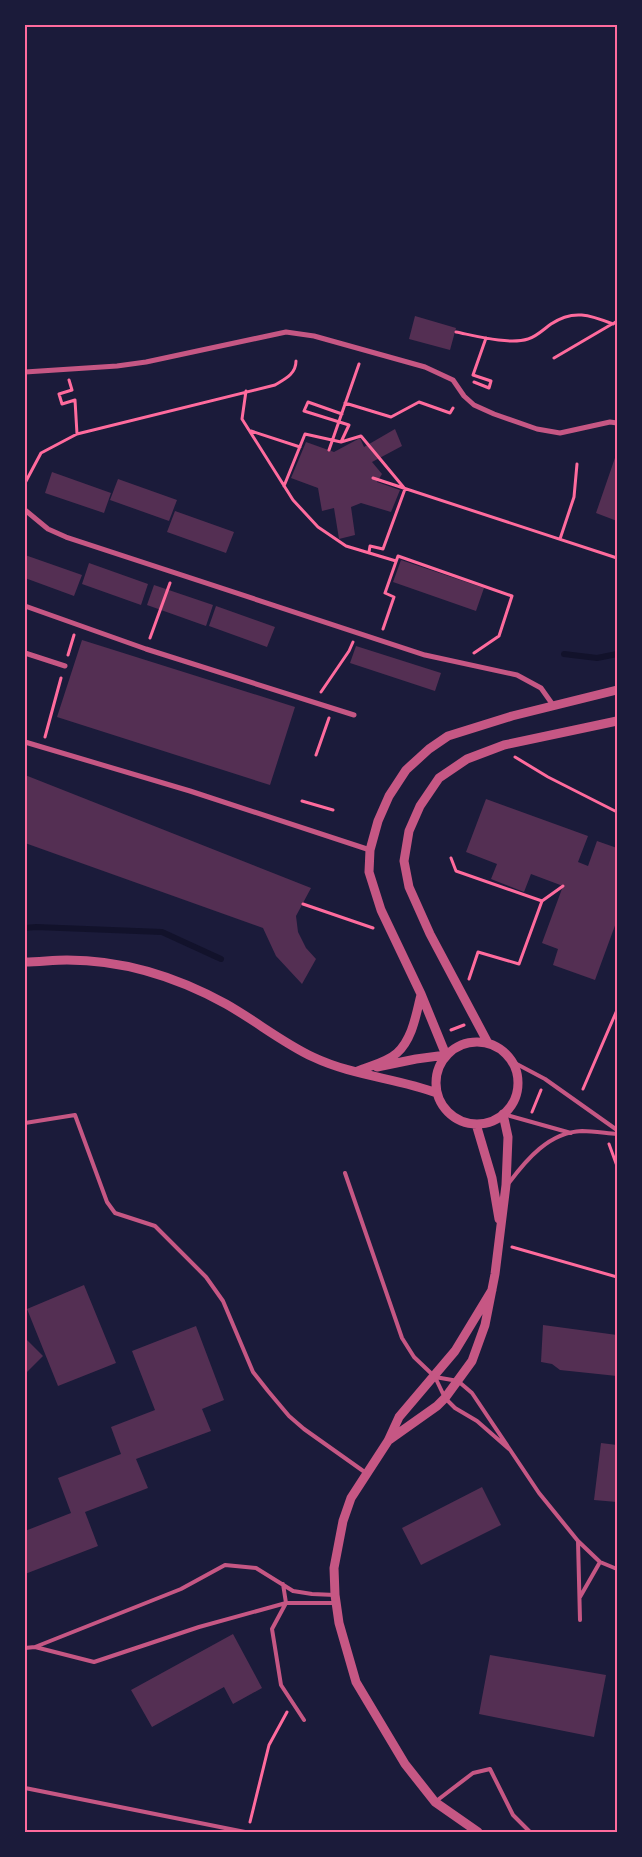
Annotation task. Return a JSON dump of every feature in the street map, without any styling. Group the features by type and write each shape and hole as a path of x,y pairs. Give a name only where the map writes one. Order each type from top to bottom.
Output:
{"street":[{"path":"25,372 117,366 146,362 286,332 314,336 425,367 453,380 464,396 474,405 537,429 560,433 610,422 617,423"},
{"path":"25,510 48,530 173,573 425,655 517,675 541,688 553,706"},
{"path":"25,606 146,649 354,715"},
{"path":"25,652 65,666"},
{"path":"446,1055 421,994 381,910 369,872 370,850 378,821 389,796 406,770 429,749 448,736 468,729 617,690"},
{"path":"488,1043 434,942 409,887 404,861 409,831 420,806 439,778 467,759 504,744 617,721"},
{"path":"25,742 190,791 370,850"},
{"path":"25,962 67,960 105,963 158,973 191,986 227,1005 312,1057 340,1068 417,1086 437,1093"},
{"path":"358,1072 388,1059 406,1043 414,1022 421,994"},
{"path":"358,1072 416,1059 446,1055 463,1044 488,1043 499,1048 512,1061 517,1078 517,1090 514,1100 503,1114 488,1122 476,1124 463,1121 452,1115 442,1105 435,1082 440,1065 446,1055"},
{"path":"388,1441 437,1406 445,1398 472,1361 485,1325 492,1290 506,1185 508,1137 503,1114"},
{"path":"476,1124 492,1178 500,1229"},
{"path":"478,1832 435,1802 405,1764 356,1682 339,1623 334,1568 351,1498 388,1441 400,1418 455,1351 492,1290"}],"lane":[{"path":"512,1061 545,1079 617,1132"},
{"path":"503,1114 571,1133"},
{"path":"25,1122 75,1115 107,1202 115,1213 155,1226 206,1277 223,1301 253,1372 268,1391 289,1416 304,1429 366,1473"},
{"path":"506,1185 525,1161 554,1139 580,1131 617,1132"},
{"path":"345,1173 402,1338 414,1357 434,1377 445,1398 455,1408 477,1421 509,1449"},
{"path":"434,1377 458,1382 472,1393 539,1493 578,1542 600,1562 617,1569"},
{"path":"578,1542 580,1620"},
{"path":"579,1599 600,1562"},
{"path":"25,1648 35,1647 180,1589 225,1564 256,1568 293,1590 336,1598"},
{"path":"283,1584 286,1603 272,1629 281,1685 304,1720"},
{"path":"35,1647 94,1662 199,1627 286,1603 336,1598"},
{"path":"435,1802 473,1773 490,1769 513,1814 530,1832"},
{"path":"25,1788 245,1832"}],"path":[{"path":"456,332 512,341 529,339 554,322 580,314 590,315 615,323"},
{"path":"554,358 615,323"},
{"path":"474,382 489,388 491,381 473,375 486,338"},
{"path":"25,483 41,453 77,434 274,385 289,378 296,367 296,361"},
{"path":"329,450 359,364"},
{"path":"65,370 72,390 59,394 62,404 75,400 77,434"},
{"path":"246,391 242,418 293,500 318,527 346,546 396,561"},
{"path":"341,416 308,402 304,411 349,426 341,442"},
{"path":"345,404 391,417 419,402 450,413 453,408"},
{"path":"251,431 300,447"},
{"path":"284,486 305,434 341,442 361,436 406,489"},
{"path":"560,539 574,496 576,464"},
{"path":"372,478 617,558"},
{"path":"368,552 370,546 383,549 406,489"},
{"path":"379,641 394,597 385,593 398,556 512,596 499,636 460,663"},
{"path":"146,649 173,573"},
{"path":"314,702 349,651 357,634"},
{"path":"43,747 55,698"},
{"path":"316,755 330,716 321,713"},
{"path":"514,756 548,777 617,812"},
{"path":"302,801 333,810"},
{"path":"451,858 456,871 542,901"},
{"path":"468,984 478,952 519,964 542,901 563,886"},
{"path":"302,904 373,928"},
{"path":"583,1089 617,1010"},
{"path":"451,1030 470,1022"},
{"path":"532,1112 542,1086"},
{"path":"609,1144 617,1166"},
{"path":"510,1247 617,1277"},
{"path":"250,1822 269,1745 292,1702"}],"building":[{"path":"415,316 456,328 450,350 409,339"},
{"path":"395,429 402,446 372,462 382,474 377,482 400,490 391,512 361,503 351,507 355,535 339,539 334,508 322,511 318,488 291,478 306,442 334,452 360,438 364,447"},
{"path":"617,452 617,521 596,513"},
{"path":"52,472 111,493 104,513 45,493"},
{"path":"118,479 177,500 169,521 110,500"},
{"path":"175,511 234,532 226,553 167,532"},
{"path":"25,555 82,575 74,596 25,578"},
{"path":"401,560 484,588 476,611 393,582"},
{"path":"89,563 148,584 141,605 82,584"},
{"path":"154,585 213,605 206,626 147,605"},
{"path":"216,606 275,627 267,647 209,626"},
{"path":"82,640 295,707 270,785 57,717"},
{"path":"356,646 441,673 435,691 350,663"},
{"path":"25,775 311,888 296,916 298,932 306,948 316,959 302,984 276,956 263,928 25,843"},
{"path":"486,799 588,836 578,862 588,866 597,841 617,848 617,920 595,980 553,965 558,949 542,943 563,886 531,874 524,892 491,879 497,864 466,852"},
{"path":"84,1285 116,1363 58,1386 27,1309"},
{"path":"543,1325 617,1335 617,1376 560,1370 552,1364 541,1362"},
{"path":"196,1326 224,1400 202,1409 211,1431 136,1459 148,1488 85,1512 98,1546 25,1574 25,1531 71,1513 58,1478 121,1454 111,1427 155,1410 132,1351"},
{"path":"25,1338 43,1356 25,1374"},
{"path":"601,1443 617,1445 617,1502 594,1500"},
{"path":"482,1487 501,1525 421,1565 402,1528"},
{"path":"233,1634 262,1688 233,1704 224,1687 152,1727 131,1690"},
{"path":"490,1655 606,1675 594,1737 479,1714"}],"waterway":[{"path":"564,654 597,658 617,654"},
{"path":"25,928 162,932 221,959"}]}
